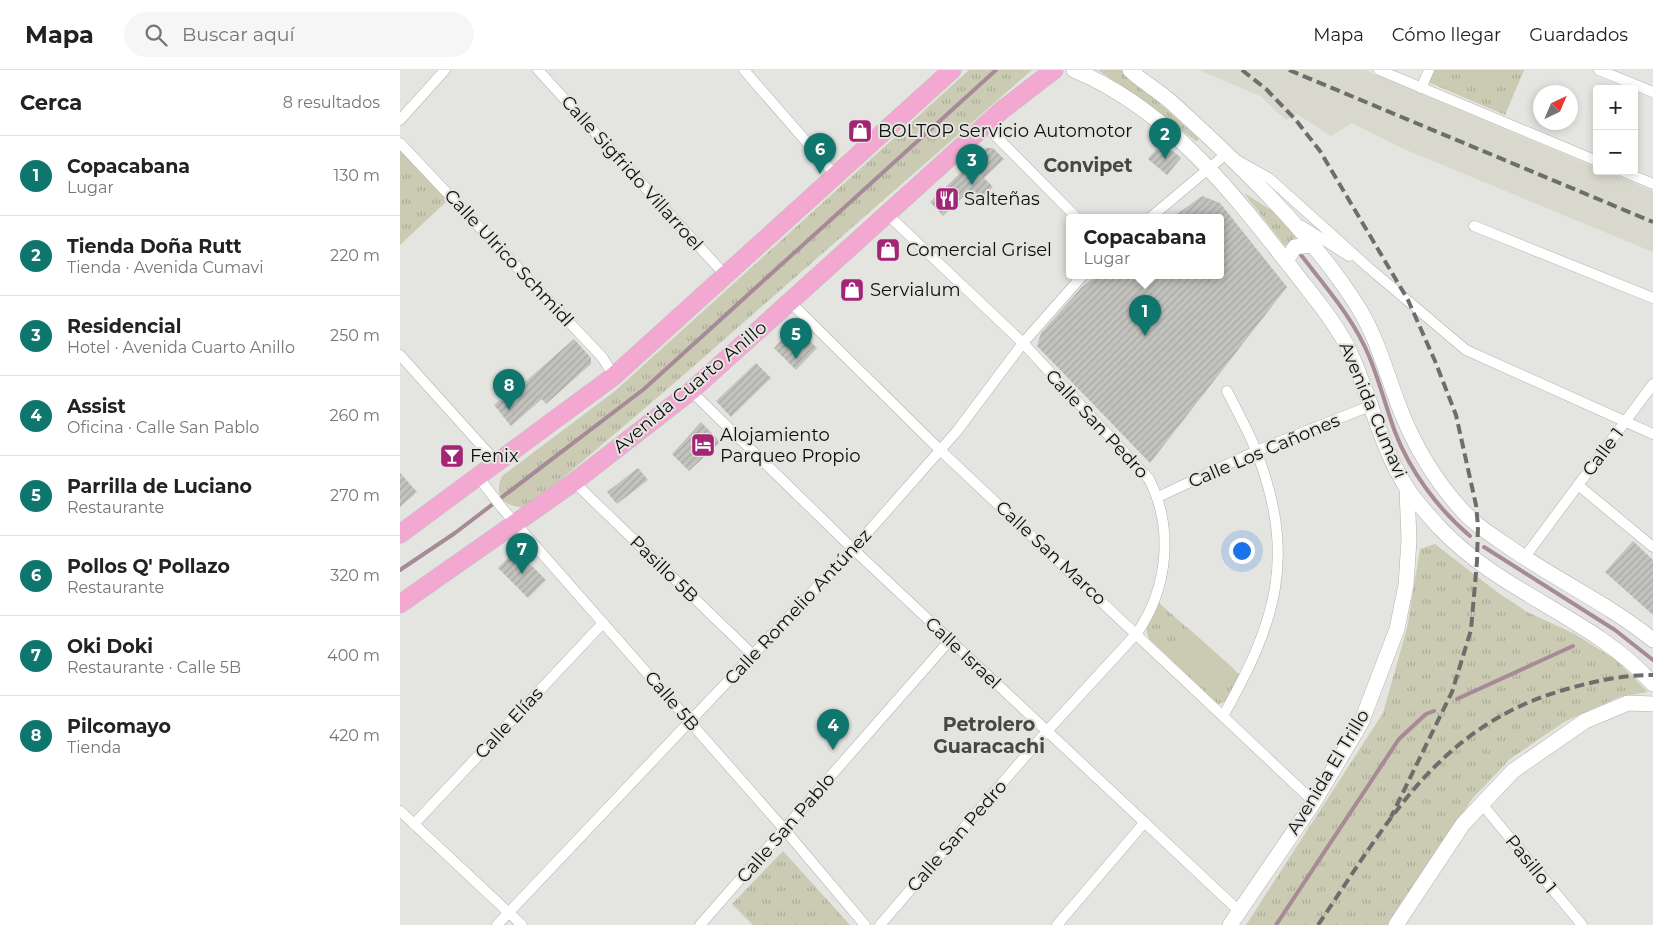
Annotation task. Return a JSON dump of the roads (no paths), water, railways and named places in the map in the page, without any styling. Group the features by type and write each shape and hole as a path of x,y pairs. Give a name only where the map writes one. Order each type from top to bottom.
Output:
{"highway":[{"path":"400,534 498,464 614,376 952,70"},
{"name":"Avenida Cuarto Anillo","path":"400,604 574,482 691,391 1017,98 1054,70"}],"main road":[{"name":"Avenida Cumavi","path":"1074,70 1101,82 1178,138 1244,207 1327,314 1347,346 1384,443 1407,489 1440,528 1465,553 1533,599 1595,635 1620,653 1653,684"},
{"name":"Avenida Cumavi","path":"1130,70 1168,100 1226,154 1286,216 1333,272 1374,334 1402,413 1419,451 1436,479 1461,509 1478,526 1524,558 1611,610 1653,640"},
{"path":"1286,261 1294,247 1310,245"},
{"name":"Avenida El Trillo","path":"1230,925 1314,802 1361,724 1397,629 1406,585 1409,540 1407,489"},
{"path":"1396,925 1463,824 1513,771 1585,721 1628,703 1653,704"}],"street":[{"path":"400,120 445,70"},
{"name":"Calle Sigfrido Villarroel","path":"538,70 726,276"},
{"path":"744,70 836,176"},
{"path":"1380,70 1593,159"},
{"path":"1421,88 1429,70"},
{"path":"1599,70 1653,92"},
{"path":"986,126 1073,214"},
{"name":"Calle Ulrico Schmidl","path":"400,143 602,357 614,376"},
{"path":"1156,214 1210,170 1226,154 1269,178 1369,268 1466,350 1653,434"},
{"path":"1632,175 1653,184"},
{"name":"Calle San Pedro","path":"880,925 1047,731 1137,633 1148,616 1159,588 1166,555 1158,498 1149,479 1023,343 887,214"},
{"path":"1286,216 1369,268"},
{"path":"1474,226 1653,298"},
{"name":"Calle Romelio Antúnez","path":"496,925 853,549 972,411 1023,343 1079,279"},
{"name":"Calle San Marco","path":"790,302 940,449 1314,802"},
{"path":"400,355 498,464"},
{"name":"Calle 1","path":"1524,558 1653,384"},
{"name":"Calle Israel","path":"691,391 853,549 1239,911"},
{"path":"1223,716 1250,668 1274,603 1278,537 1274,507 1256,451 1227,391"},
{"name":"Calle Los Cañones","path":"1158,498 1256,451 1370,406"},
{"name":"Calle 5B","path":"479,478 502,508 690,721 865,925"},
{"name":"Pasillo 5B","path":"574,482 753,655"},
{"path":"1578,485 1653,547"},
{"name":"Calle Elías","path":"414,824 603,623"},
{"name":"Calle San Pablo","path":"700,925 950,640"},
{"name":"Pasillo 1","path":"1481,803 1582,925"},
{"path":"400,811 522,925"},
{"path":"1057,925 1144,823"}],"waterway":[{"path":"400,570 455,533 644,389 996,70"},
{"path":"1298,251 1337,301 1355,328 1376,374 1401,447 1417,475 1436,502 1470,536"},
{"path":"1484,547 1615,630 1653,660"},
{"path":"1457,699 1573,646"},
{"path":"1276,925 1399,739 1426,714 1434,711"}],"railway":[{"path":"1242,70 1266,89 1295,119 1320,151 1408,300 1456,415 1476,505 1478,526 1477,561 1471,630 1452,692 1391,817"},
{"path":"1289,70 1653,222"},
{"path":"1318,925 1394,815 1420,782 1450,752 1484,727 1522,705 1588,683 1631,676 1653,675"}],"place":[{"name":"BOLTOP Servicio Automotor","path":"860,131"},
{"name":"Tienda Doña Rutt","path":"1165,159"},
{"name":"Pollos Q' Pollazo","path":"820,174"},
{"name":"Residencial","path":"972,185"},
{"name":"Salteñas","path":"947,199"},
{"name":"Comercial Grisel","path":"888,250"},
{"name":"Servialum","path":"852,290"},
{"name":"Copacabana","path":"1145,336"},
{"name":"Parrilla de Luciano","path":"796,359"},
{"name":"Pilcomayo","path":"509,410"},
{"name":"Alojamiento Parqueo Propio","path":"703,445"},
{"name":"Fenix","path":"452,456"},
{"name":"Oki Doki","path":"522,574"},
{"name":"Assist","path":"833,750"}],"district":[{"name":"Convipet","path":"1088,165"},
{"name":"Petrolero Guaracachi","path":"989,735"}]}
